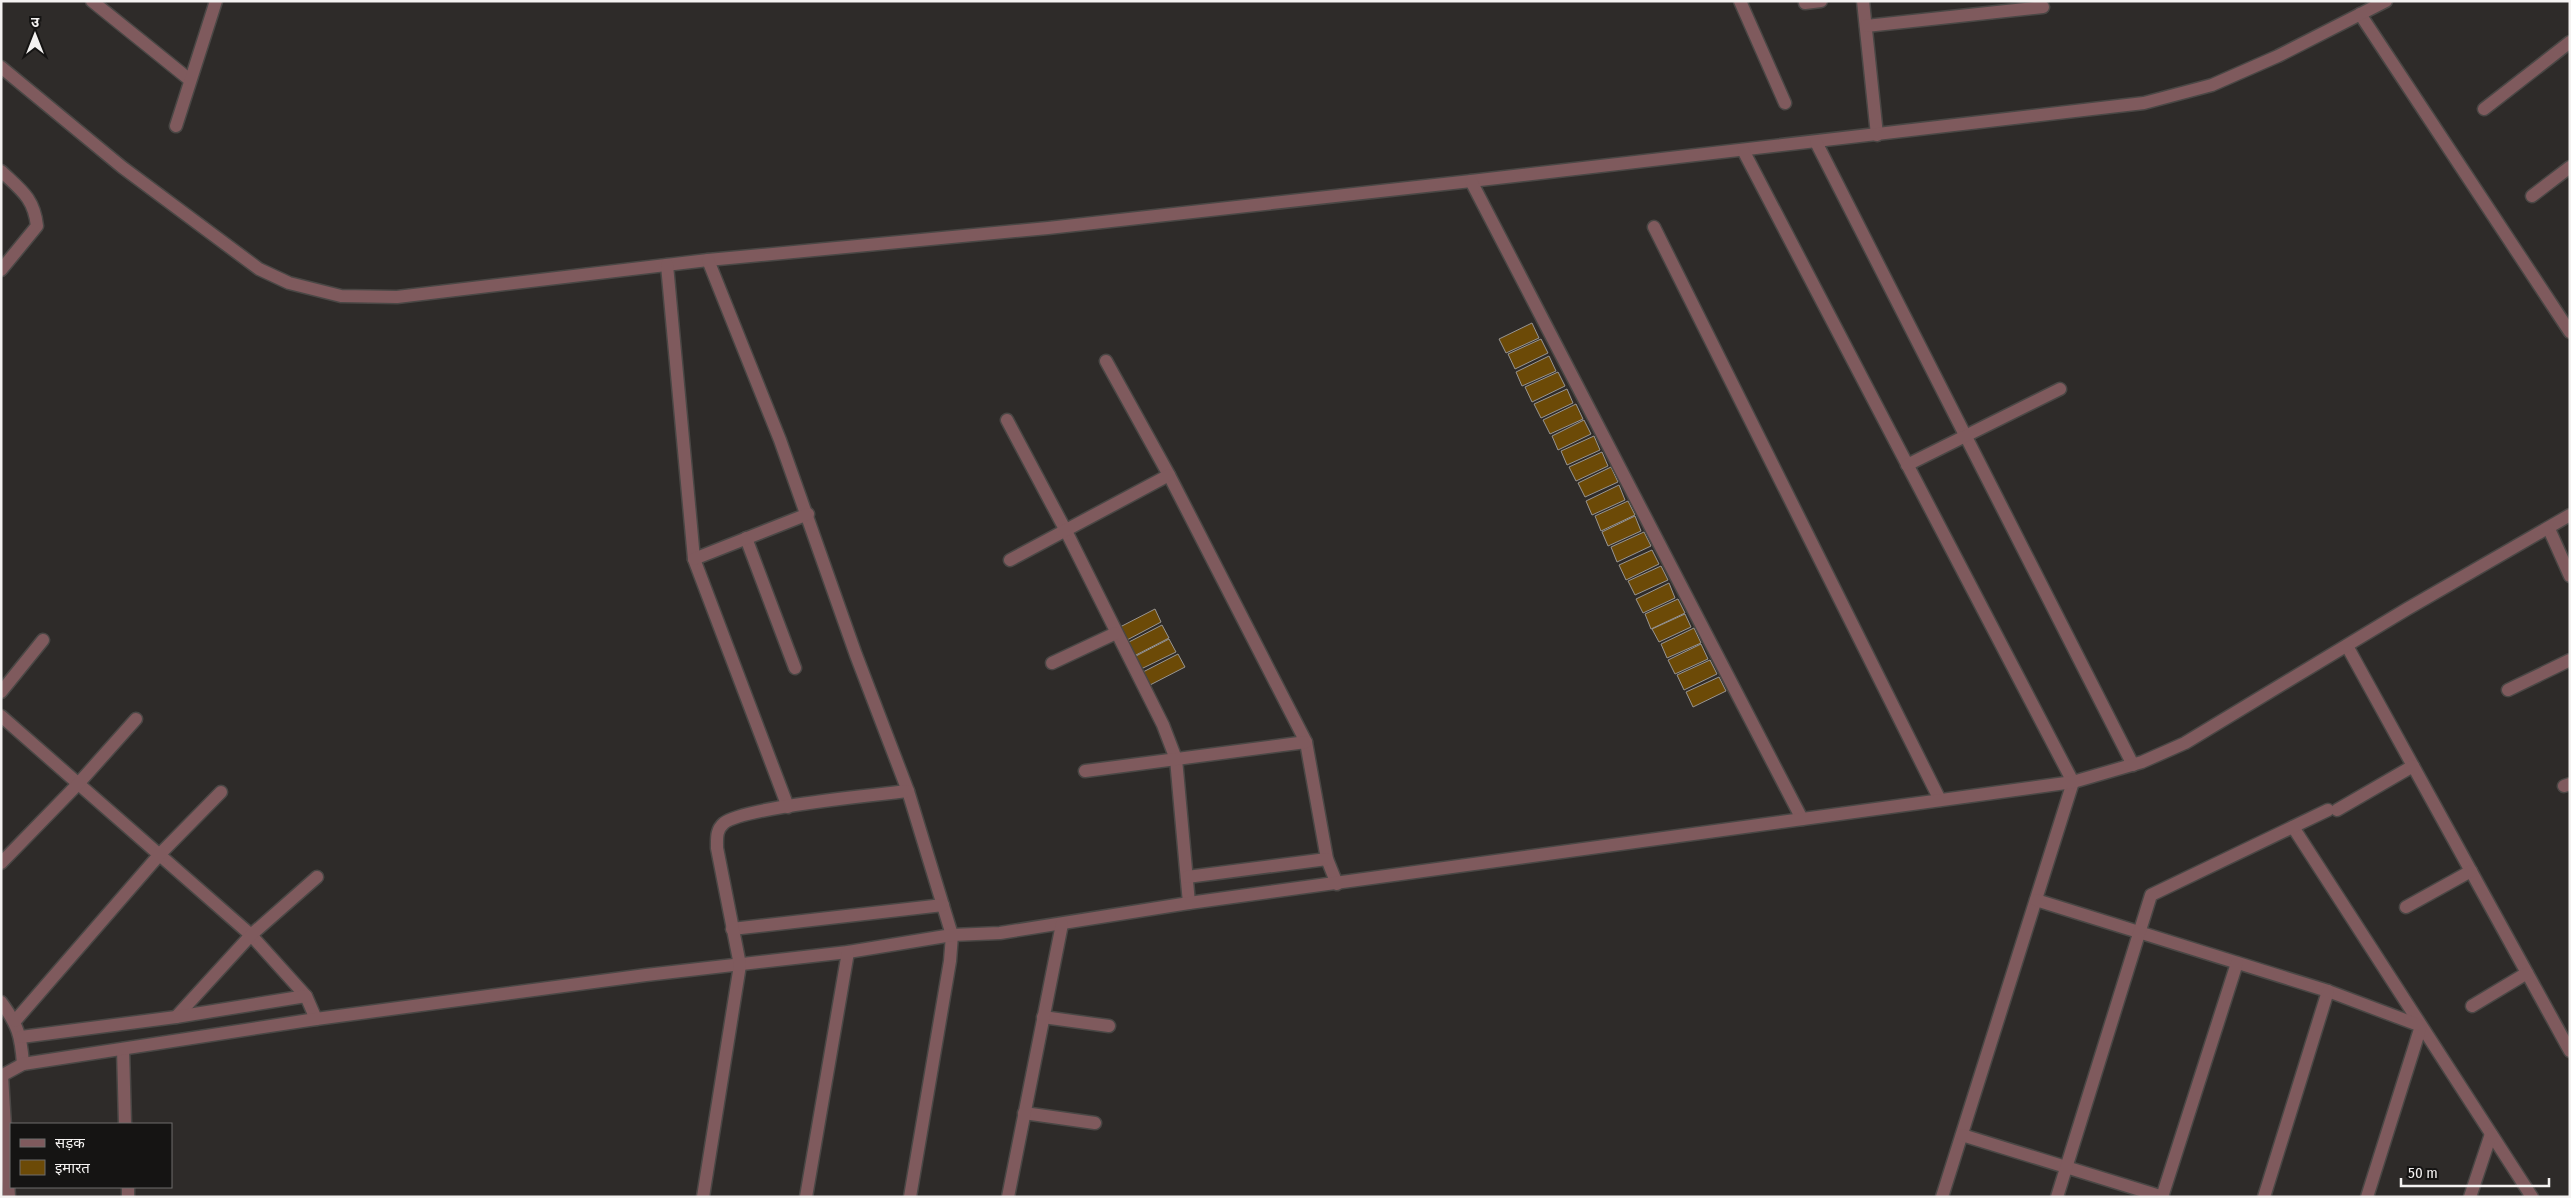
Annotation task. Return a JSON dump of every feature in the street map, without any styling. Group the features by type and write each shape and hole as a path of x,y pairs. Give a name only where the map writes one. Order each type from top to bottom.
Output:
{"street":[{"path":"92,1 190,80"},
{"path":"176,126 216,1"},
{"path":"1740,1 1786,103"},
{"path":"1805,3 1821,1"},
{"path":"1863,1 1876,135"},
{"path":"1,67 122,167 259,269 290,283 341,296 397,297 708,260 1048,228 2144,104 2212,84 2278,56 2386,1"},
{"path":"1866,26 2043,7"},
{"path":"2360,14 2570,332"},
{"path":"2484,109 2570,42"},
{"path":"1816,142 2133,765"},
{"path":"1743,150 2073,782 1942,1197"},
{"path":"2532,196 2570,167"},
{"path":"1,171 29,197 36,209 37,226 1,270"},
{"path":"1471,181 1802,819"},
{"path":"1654,227 1940,800"},
{"path":"708,260 808,514 856,655 908,791 952,935 950,961 910,1197"},
{"path":"667,265 694,559 788,807"},
{"path":"1106,361 1169,476 1306,742 1327,858 1336,884"},
{"path":"1907,465 2060,389"},
{"path":"1007,420 1066,531 1163,725 1176,759 1189,903"},
{"path":"1010,560 1169,476"},
{"path":"694,559 808,514"},
{"path":"9,1197 2,1076 23,1064 316,1019 740,964 848,952 952,935 1000,933 1189,903 2073,782 2133,765 2185,743 2570,515"},
{"path":"2549,529 2570,576"},
{"path":"746,538 795,668"},
{"path":"1052,663 1116,633"},
{"path":"1,692 43,640"},
{"path":"2347,646 2570,1050"},
{"path":"2508,690 2570,660"},
{"path":"1,716 251,934 306,996 316,1019"},
{"path":"1,862 78,784 136,719"},
{"path":"1085,772 1306,742"},
{"path":"2058,1197 2151,895 2293,827 2333,810 2413,766"},
{"path":"703,1197 740,964 717,848 717,833 724,824 736,816 908,791"},
{"path":"15,1021 160,854 221,792"},
{"path":"2293,827 2532,1197"},
{"path":"1187,877 1327,858"},
{"path":"2406,907 2471,871"},
{"path":"176,1017 251,934 317,877"},
{"path":"2036,900 2328,991 2421,1026"},
{"path":"732,929 943,904"},
{"path":"1008,1197 1062,924"},
{"path":"806,1197 848,952"},
{"path":"1962,1135 2162,1197 2237,963"},
{"path":"2472,1006 2527,973"},
{"path":"2264,1197 2328,991"},
{"path":"21,1036 176,1017 306,996"},
{"path":"1,1002 15,1021 21,1036 23,1064"},
{"path":"1043,1017 1109,1026"},
{"path":"2367,1197 2421,1026"},
{"path":"123,1049 126,1123"},
{"path":"1024,1113 1094,1123"},
{"path":"2470,1197 2491,1134"}],"building":[{"path":"1532,323 1539,338 1506,353 1499,339"},
{"path":"1541,339 1548,353 1515,369 1508,354"},
{"path":"1549,356 1556,371 1522,386 1516,372"},
{"path":"1558,372 1565,386 1532,402 1525,387"},
{"path":"1567,389 1573,403 1541,418 1534,404"},
{"path":"1576,404 1583,419 1550,434 1543,420"},
{"path":"1584,420 1591,434 1558,450 1552,436"},
{"path":"1594,436 1600,450 1567,465 1561,451"},
{"path":"1602,452 1608,466 1576,481 1569,467"},
{"path":"1611,467 1618,482 1585,497 1578,483"},
{"path":"1619,485 1625,500 1592,515 1586,501"},
{"path":"1628,501 1635,515 1601,531 1595,516"},
{"path":"1635,516 1641,531 1608,546 1602,532"},
{"path":"1644,532 1651,546 1617,562 1611,547"},
{"path":"1652,550 1659,564 1626,580 1619,565"},
{"path":"1661,566 1668,580 1635,595 1628,581"},
{"path":"1669,583 1675,598 1643,613 1636,599"},
{"path":"1678,599 1685,613 1651,629 1645,614"},
{"path":"1155,609 1161,622 1127,640 1120,627"},
{"path":"1685,614 1691,627 1659,642 1652,629"},
{"path":"1162,625 1169,638 1134,656 1127,643"},
{"path":"1694,628 1701,643 1667,658 1661,644"},
{"path":"1169,639 1176,652 1141,669 1134,657"},
{"path":"1701,644 1708,659 1675,674 1668,660"},
{"path":"1178,654 1185,667 1150,685 1143,672"},
{"path":"1710,660 1717,674 1684,690 1677,675"},
{"path":"1719,677 1726,691 1693,707 1686,692"}]}
